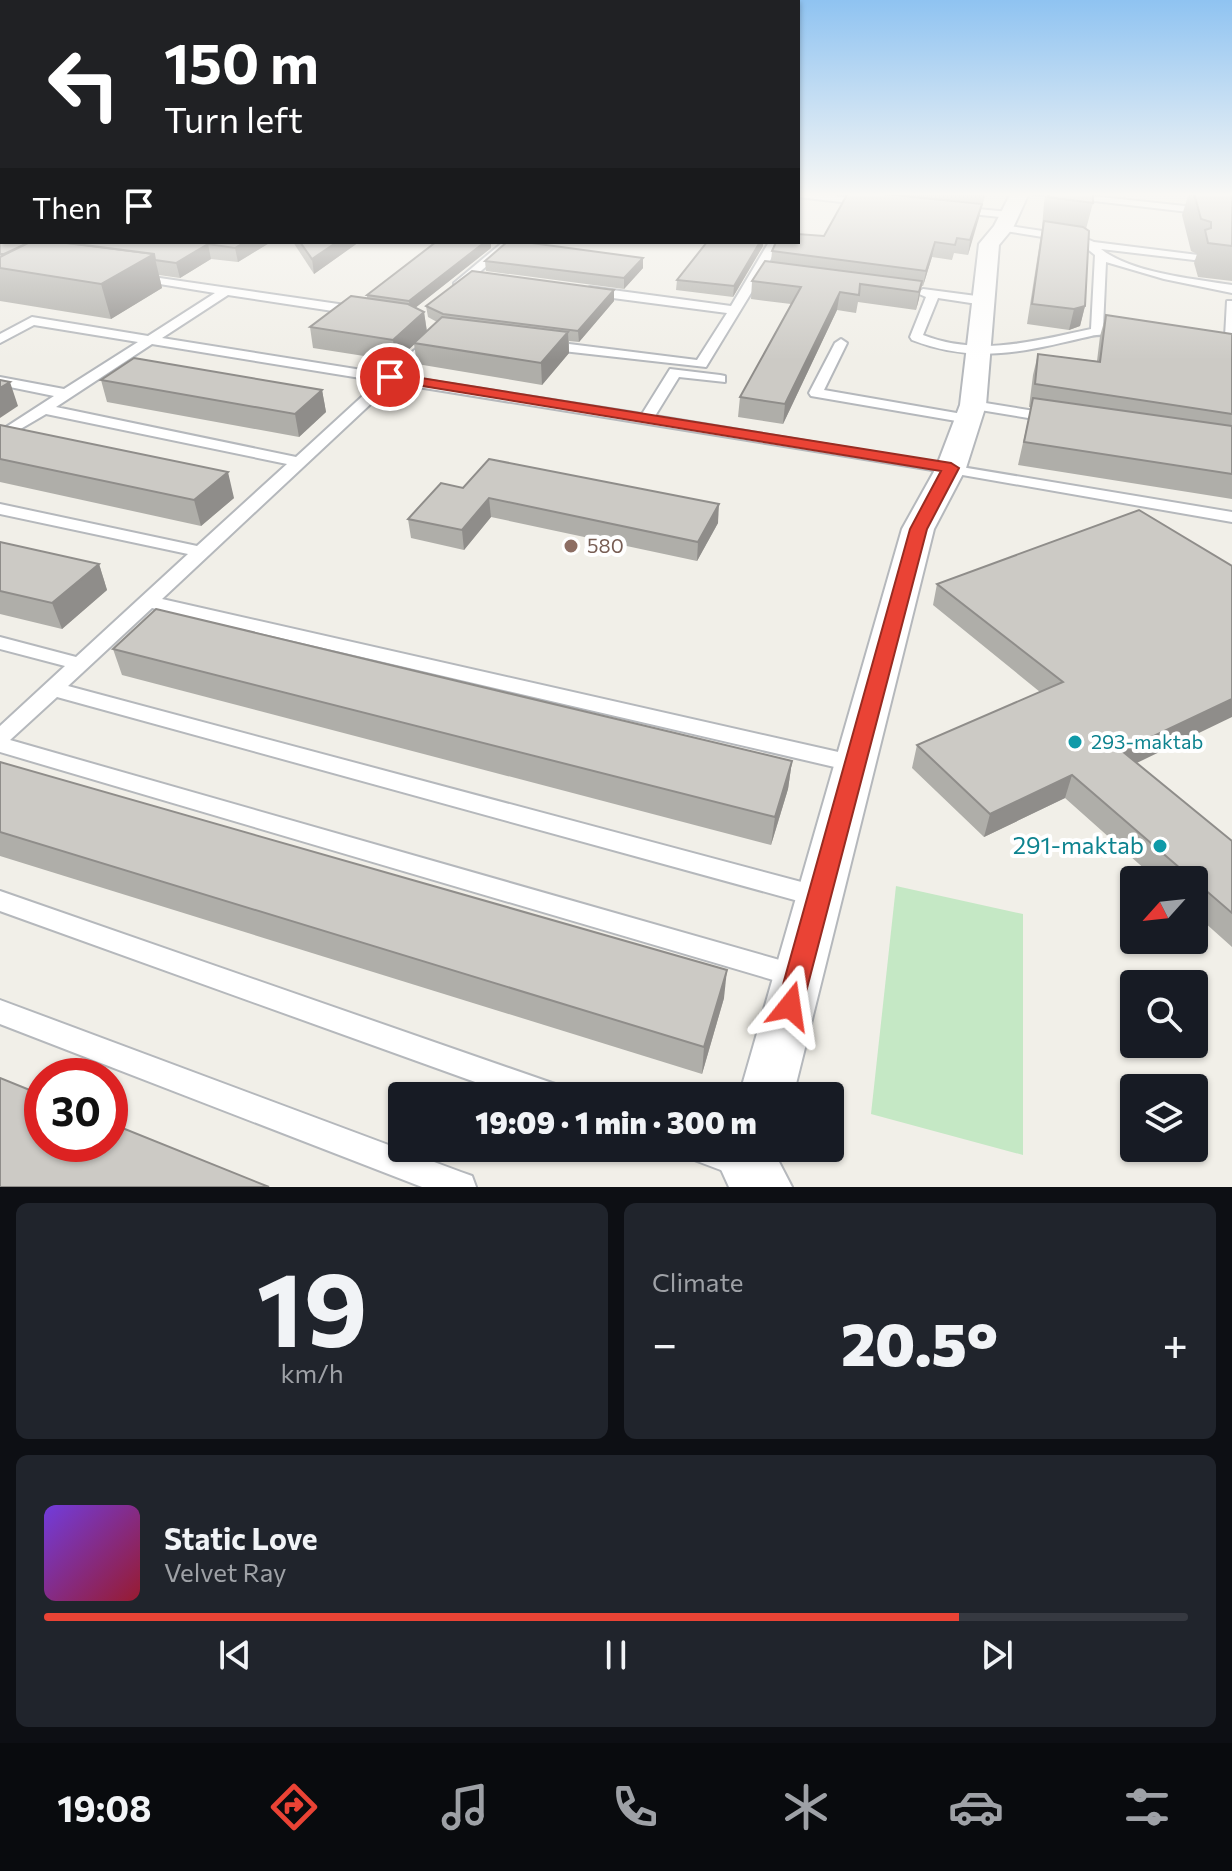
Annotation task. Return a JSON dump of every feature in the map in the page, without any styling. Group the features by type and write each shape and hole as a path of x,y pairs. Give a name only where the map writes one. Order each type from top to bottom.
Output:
{"street":[{"path":"770,1082 918,529 951,468 970,412 989,248"}],"lane":[{"path":"449,292 502,248"},
{"path":"678,367 701,364 771,248"},
{"path":"1095,248 1191,282 1232,289"},
{"path":"1098,250 1194,257"},
{"path":"1097,328 1098,250"},
{"path":"759,271 788,275"},
{"path":"123,275 367,312"},
{"path":"471,275 487,277"},
{"path":"580,289 734,310"},
{"path":"0,437 227,290"},
{"path":"904,291 984,301"},
{"path":"933,295 916,337 926,342 979,349 1035,347 1097,328 1142,334"},
{"path":"1201,343 1230,346 1231,304"},
{"path":"0,339 32,321 951,468 1232,517"},
{"path":"0,738 440,331 427,325"},
{"path":"531,343 678,367 720,379"},
{"path":"841,343 816,393 970,412 1064,419"},
{"path":"646,419 678,367"},
{"path":"0,381 66,394"},
{"path":"44,409 300,462"},
{"path":"0,509 201,552"},
{"path":"147,601 856,764"},
{"path":"0,643 80,664"},
{"path":"53,689 820,897"},
{"path":"0,745 798,976"},
{"path":"0,901 512,1082"},
{"path":"0,1012 461,1187"}],"green space":[{"path":"896,886 1023,914 1023,1155 871,1114"}],"building":[{"path":"0,248 16,248 4,254 0,254"},
{"path":"17,248 109,248 154,254 101,284 0,268 0,257"},
{"path":"111,248 201,248 176,263 155,260 154,254"},
{"path":"305,248 328,248 312,259"},
{"path":"428,248 477,248 409,301 367,295"},
{"path":"500,248 572,248 643,258 624,278 485,261"},
{"path":"702,248 756,248 734,286 677,280"},
{"path":"773,248 933,248 926,271 772,251"},
{"path":"1040,248 1088,248 1085,306 1074,309 1032,304"},
{"path":"765,261 922,281 919,292 860,284 859,295 840,292 785,404 740,397 801,287 752,281"},
{"path":"472,271 614,290 578,331 443,314 426,306"},
{"path":"351,296 408,304 424,312 393,340 310,327"},
{"path":"1106,315 1232,334 1232,414 1035,384 1038,354 1100,362"},
{"path":"442,317 568,332 541,363 414,343"},
{"path":"134,358 322,390 295,414 101,380"},
{"path":"1033,398 1232,426 1232,474 1024,442"},
{"path":"0,425 228,472 194,500 0,459"},
{"path":"489,459 719,504 698,542 489,498 462,530 408,519 441,483 463,488"},
{"path":"1139,510 1232,566 1232,699 1122,751 1232,841 1232,913 1208,892 1208,866 1178,866 1072,775 990,814 917,745 1063,682 937,584"},
{"path":"0,542 99,564 52,603 0,591"},
{"path":"156,609 792,761 775,817 113,649"},
{"path":"0,762 727,970 704,1047 0,832"},
{"path":"0,1078 24,1088 24,1162 128,1162 128,1130 269,1187 0,1187"}],"place":[{"name":"580","path":"571,546"},
{"name":"293-maktab","path":"1075,742"},
{"name":"291-maktab","path":"1160,846"}],"route":[{"path":"390,377 951,468 918,529 790,1006"}]}
